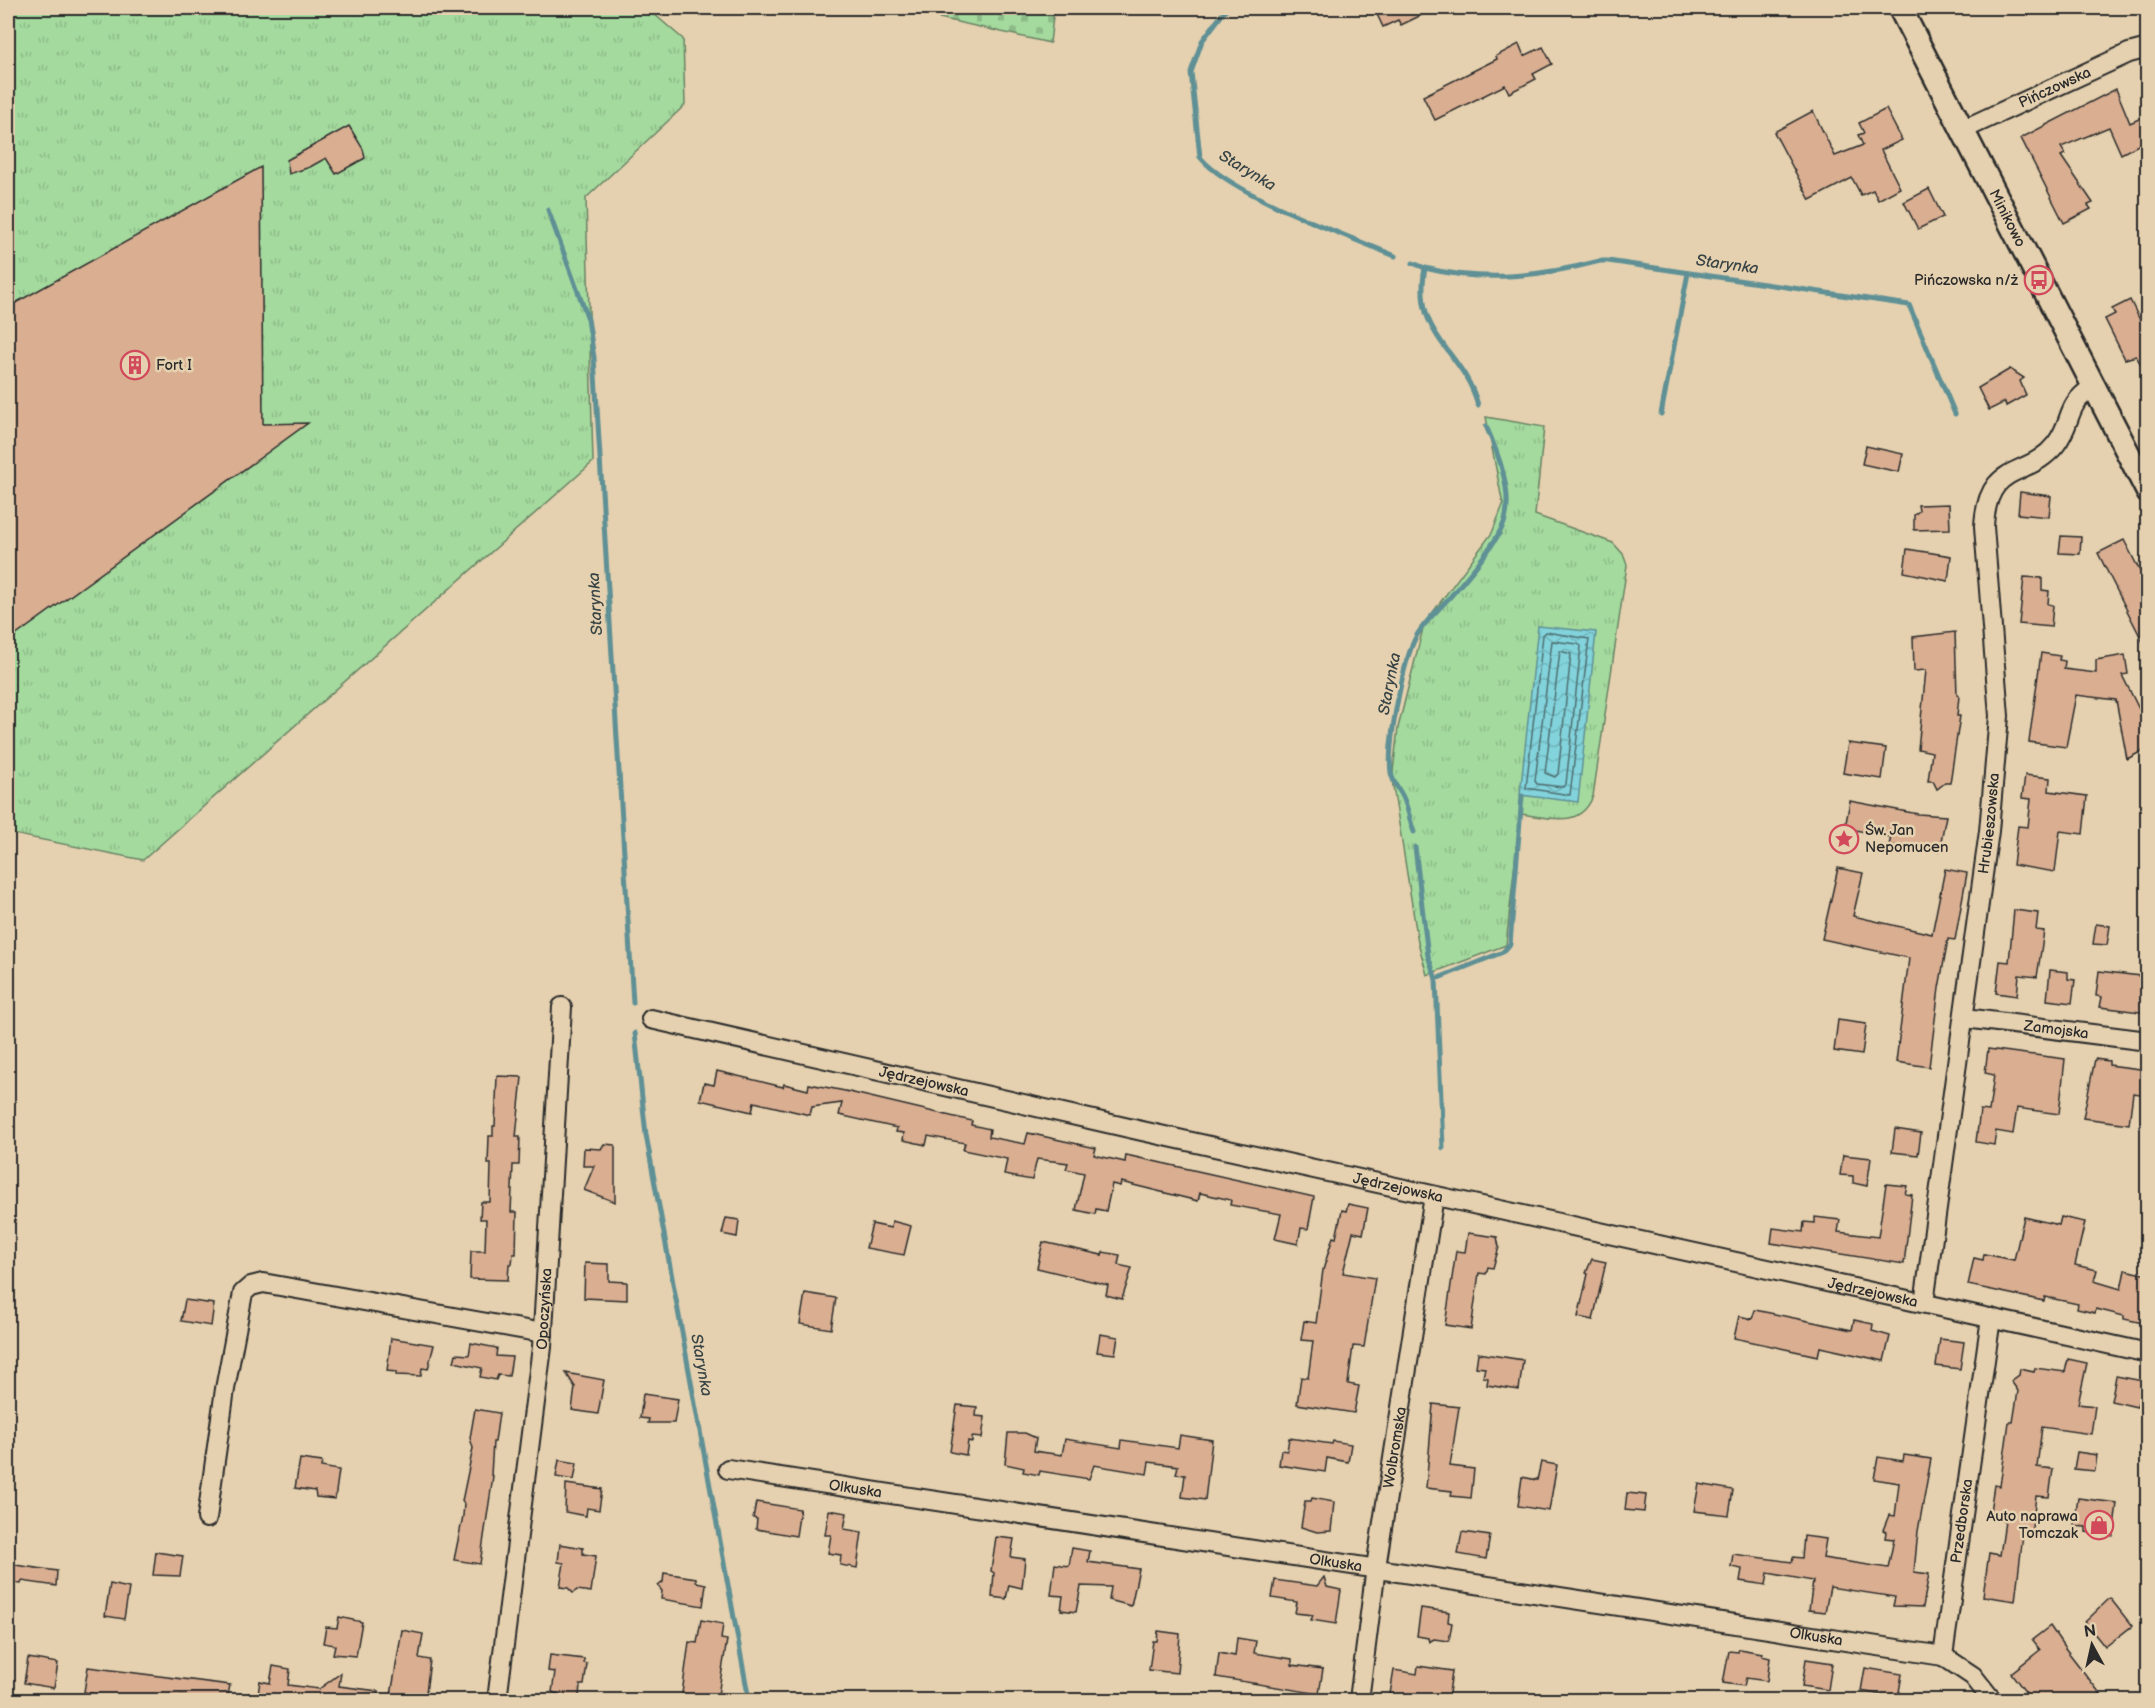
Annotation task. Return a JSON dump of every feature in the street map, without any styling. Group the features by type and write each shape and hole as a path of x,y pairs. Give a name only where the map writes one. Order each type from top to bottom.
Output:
{"street":[{"name":"Minikowo","path":"1900,8 2093,387 2145,480"},
{"name":"Pińczowska","path":"1962,130 2129,53 2148,48"},
{"name":"Hrubieszowska","path":"1924,1304 1989,831 1999,716 1984,527 1986,507 1994,488 2005,477 2056,444 2074,402 2093,387"},
{"name":"Opoczyńska","path":"497,1701 543,1333 562,1007"},
{"name":"Zamojska","path":"1965,1018 2148,1041"},
{"name":"Jędrzejowska","path":"651,1019 1434,1196 2148,1353"},
{"name":"Wolbromska","path":"1359,1701 1376,1567 1434,1196"},
{"path":"207,1518 225,1389 243,1293 251,1286 263,1283 543,1333"},
{"name":"Przedborska","path":"1943,1656 1991,1318"},
{"name":"Olkuska","path":"728,1469 1943,1656"},
{"path":"1943,1656 1973,1676 1992,1701"}],"green space":[{"path":"8,8 647,8 683,39 685,105 586,198 593,462 143,860 8,833"},
{"path":"895,8 1054,8 1050,43"},
{"path":"1486,417 1544,427 1535,515 1613,543 1623,554 1627,565 1593,796 1580,814 1572,817 1552,819 1520,814 1506,945 1427,975 1418,942 1392,780 1398,728 1424,624 1492,533 1503,505"}],"water":[{"path":"1538,626 1596,632 1578,802 1520,795"}],"building":[{"path":"1374,8 1436,8 1401,25 1398,20 1383,27"},
{"path":"1519,44 1524,56 1543,47 1552,64 1533,74 1536,79 1509,93 1505,85 1435,120 1423,96 1497,59 1496,56"},
{"path":"2116,89 2130,123 2148,115 2148,140 2121,154 2109,127 2061,147 2065,154 2061,156 2093,203 2088,205 2091,209 2064,223 2021,138"},
{"path":"1886,109 1902,140 1881,150 1900,188 1878,200 1873,190 1861,195 1852,178 1810,200 1774,132 1813,111 1835,156 1863,145 1858,135 1864,133 1859,123"},
{"path":"349,126 363,149 365,158 336,174 326,158 310,167 289,174 287,160"},
{"name":"Fort I","path":"261,167 263,424 308,423 8,641 8,307"},
{"path":"1929,189 1943,217 1918,229 1904,202"},
{"path":"2130,300 2142,324 2148,321 2148,377 2136,356 2125,359 2105,319 2115,314 2112,309"},
{"path":"2010,369 2024,378 2020,381 2026,395 2006,406 2005,402 1989,410 1978,388"},
{"path":"1866,446 1903,454 1899,472 1862,464"},
{"path":"2020,492 2051,496 2049,517 2018,514"},
{"path":"1949,504 1950,529 1914,530 1914,515 1919,511 1918,505"},
{"path":"2061,536 2081,537 2080,554 2059,553"},
{"path":"2124,540 2148,587 2148,652 2098,553"},
{"path":"1907,549 1951,556 1948,581 1904,572"},
{"path":"2024,577 2042,578 2042,590 2049,591 2048,604 2053,605 2051,627 2019,624"},
{"path":"1955,632 1957,695 1959,696 1957,716 1960,716 1950,783 1945,783 1937,789 1933,781 1928,781 1932,752 1918,749 1926,670 1914,671 1913,637"},
{"path":"2041,653 2060,656 2059,660 2065,661 2064,669 2096,673 2096,660 2125,655 2128,674 2122,675 2148,727 2148,748 2127,759 2116,700 2076,695 2066,747 2029,742"},
{"path":"1848,743 1886,748 1882,779 1843,773"},
{"path":"2025,775 2050,778 2049,791 2087,796 2083,834 2060,831 2055,872 2013,865 2018,826 2028,827 2031,799 2022,798"},
{"path":"1850,801 1918,814 1946,816 1939,851 1889,845 1891,837 1845,828"},
{"path":"1838,868 1863,873 1853,916 1932,934 1945,869 1967,873 1955,940 1948,939 1929,1067 1896,1062 1909,958 1822,939"},
{"path":"2014,910 2038,913 2036,930 2044,931 2037,977 2019,975 2017,996 1996,993 2000,961 2009,962"},
{"path":"2096,924 2110,926 2107,945 2093,944"},
{"path":"2050,970 2068,972 2068,979 2075,980 2072,1003 2047,1000"},
{"path":"2099,971 2148,977 2148,1013 2100,1007 2102,997 2096,996"},
{"path":"1838,1020 1866,1024 1862,1055 1834,1051"},
{"path":"1988,1049 2065,1059 2059,1114 2017,1108 2013,1134 1996,1131 1994,1145 1976,1142 1980,1110 1989,1111 1994,1075 1985,1073"},
{"path":"2095,1059 2109,1061 2109,1065 2148,1070 2148,1095 2133,1093 2129,1124 2083,1118"},
{"path":"717,1071 783,1087 784,1084 808,1090 809,1084 845,1091 972,1121 971,1125 990,1129 989,1137 1025,1144 1028,1133 1096,1148 1094,1155 1125,1162 1126,1155 1314,1197 1308,1229 1301,1228 1298,1244 1275,1239 1281,1214 1230,1205 1231,1200 1200,1193 1198,1201 1121,1182 1120,1186 1112,1184 1106,1211 1096,1209 1095,1214 1076,1210 1084,1173 1066,1169 1068,1163 1037,1159 1032,1180 1004,1175 1007,1159 963,1150 965,1143 928,1136 926,1145 903,1140 904,1133 896,1132 897,1128 839,1115 842,1103 812,1107 810,1115 754,1102 752,1112 700,1100 704,1083 714,1085"},
{"path":"497,1076 522,1077 516,1137 520,1137 519,1165 513,1165 511,1212 517,1212 516,1254 513,1254 512,1264 509,1264 508,1280 470,1279 471,1251 485,1251 486,1219 480,1219 481,1202 490,1202 489,1136 493,1136 493,1126 495,1126"},
{"path":"1895,1129 1921,1133 1918,1155 1892,1152"},
{"path":"604,1144 615,1145 615,1202 584,1190 594,1166 583,1166 584,1148 601,1149"},
{"path":"1843,1155 1871,1158 1867,1186 1853,1183 1853,1176 1840,1175"},
{"path":"1886,1184 1907,1186 1905,1194 1912,1195 1904,1264 1771,1243 1773,1228 1803,1232 1804,1222 1815,1223 1815,1217 1840,1220 1838,1232 1878,1237"},
{"path":"1348,1204 1368,1208 1363,1234 1353,1232 1343,1273 1375,1278 1364,1347 1353,1346 1348,1384 1359,1386 1354,1413 1297,1404 1301,1377 1308,1378 1313,1341 1301,1340 1304,1321 1316,1323 1323,1270 1333,1237 1336,1238 1342,1210 1346,1211"},
{"path":"2024,1217 2059,1225 2061,1217 2085,1222 2075,1265 2097,1270 2094,1281 2121,1289 2125,1270 2148,1275 2148,1322 2124,1319 2124,1316 2096,1309 2095,1313 2077,1309 2078,1304 2045,1297 2044,1301 1968,1285 1974,1258 1983,1260 1984,1254 2014,1260"},
{"path":"726,1218 739,1220 737,1237 722,1234"},
{"path":"892,1221 911,1226 904,1255 866,1248 872,1224 891,1228"},
{"path":"1468,1233 1497,1237 1499,1247 1493,1268 1488,1267 1486,1274 1479,1273 1471,1329 1445,1325 1456,1251 1465,1252"},
{"path":"1043,1242 1102,1255 1103,1252 1120,1255 1118,1265 1132,1268 1122,1299 1106,1295 1108,1285 1037,1268"},
{"path":"1592,1259 1606,1262 1593,1320 1578,1317 1588,1274 1586,1273"},
{"path":"585,1263 609,1264 609,1281 627,1282 627,1300 584,1298"},
{"path":"805,1293 836,1298 831,1329 800,1324"},
{"path":"185,1300 214,1304 211,1326 181,1321"},
{"path":"1755,1310 1852,1330 1854,1320 1873,1324 1872,1331 1890,1336 1884,1361 1820,1347 1818,1356 1734,1338 1739,1316 1752,1319"},
{"path":"1100,1334 1118,1337 1115,1354 1097,1352"},
{"path":"391,1338 434,1345 428,1369 422,1368 421,1376 396,1375 396,1372 387,1371"},
{"path":"1940,1339 1964,1342 1960,1369 1936,1366"},
{"path":"471,1343 497,1348 496,1356 512,1357 509,1376 498,1375 496,1380 480,1377 482,1368 454,1362 456,1354 469,1355"},
{"path":"1478,1353 1523,1360 1519,1390 1487,1385 1488,1378 1483,1377 1485,1368 1476,1367"},
{"path":"2068,1359 2087,1363 2078,1404 2095,1406 2091,1434 2042,1427 2037,1467 2053,1469 2049,1497 2036,1496 2031,1536 2023,1535 2015,1601 1983,1596 1989,1553 2000,1555 2005,1521 1989,1518 1994,1485 2000,1486 2009,1422 2013,1422 2018,1391 2011,1381 2019,1375 2020,1369 2034,1372 2035,1368 2065,1372"},
{"path":"566,1373 604,1380 598,1414 572,1410 575,1387"},
{"path":"2116,1376 2143,1381 2137,1407 2111,1401"},
{"path":"643,1394 678,1399 674,1423 648,1423 649,1419 640,1418"},
{"path":"1433,1404 1459,1407 1450,1466 1474,1469 1471,1498 1451,1496 1452,1491 1426,1488"},
{"path":"957,1405 977,1407 976,1416 985,1417 982,1438 972,1437 972,1442 968,1441 966,1455 950,1452"},
{"path":"475,1409 499,1413 495,1442 493,1442 491,1475 493,1476 480,1564 454,1560 463,1516 462,1501 473,1448 470,1438"},
{"path":"1008,1433 1025,1433 1036,1438 1034,1451 1062,1455 1065,1439 1121,1448 1122,1440 1178,1448 1180,1435 1212,1440 1205,1500 1182,1497 1185,1475 1176,1474 1178,1466 1149,1462 1147,1474 1094,1465 1089,1479 1040,1471 1039,1475 1023,1472 1024,1468 1005,1464"},
{"path":"1289,1438 1332,1444 1333,1441 1351,1444 1348,1462 1327,1458 1325,1472 1279,1465 1281,1450 1287,1451"},
{"path":"2077,1452 2097,1455 2095,1471 2074,1469"},
{"path":"1904,1455 1931,1459 1918,1531 1914,1572 1929,1574 1923,1607 1893,1606 1895,1597 1830,1587 1825,1612 1809,1610 1813,1581 1768,1573 1766,1585 1740,1581 1742,1569 1731,1567 1733,1554 1792,1562 1793,1557 1802,1558 1804,1536 1826,1539 1823,1558 1888,1568 1894,1539 1885,1538 1886,1532 1883,1530 1889,1515 1895,1516 1899,1483 1874,1479 1878,1457 1903,1461"},
{"path":"300,1459 322,1462 321,1467 339,1470 335,1499 316,1497 315,1491 295,1488"},
{"path":"559,1460 577,1463 574,1480 556,1477"},
{"path":"1541,1462 1557,1465 1549,1511 1518,1506 1522,1477 1537,1480"},
{"path":"566,1484 602,1489 599,1510 587,1508 586,1516 565,1512"},
{"path":"1699,1484 1733,1490 1729,1515 1694,1511"},
{"path":"1627,1493 1646,1495 1644,1512 1625,1510"},
{"path":"1312,1498 1334,1502 1331,1531 1317,1532 1301,1527 1305,1501 1311,1501"},
{"path":"2078,1498 2117,1503 2113,1536 2086,1532 2086,1527 2074,1526"},
{"path":"756,1502 800,1509 796,1536 756,1529 757,1519 753,1518"},
{"path":"829,1510 847,1513 844,1529 862,1532 857,1568 840,1565 841,1555 828,1553 831,1535 825,1535"},
{"path":"1462,1532 1490,1536 1486,1559 1458,1554"},
{"path":"996,1537 1014,1539 1011,1557 1025,1559 1022,1588 1009,1585 1006,1599 992,1597 994,1573 991,1571"},
{"path":"560,1544 583,1548 583,1554 596,1556 591,1592 577,1590 573,1593 568,1588 560,1587 564,1563 558,1562"},
{"path":"1072,1548 1090,1551 1088,1562 1139,1569 1131,1606 1109,1600 1111,1587 1081,1586 1076,1612 1061,1610 1063,1596 1051,1595 1055,1564 1069,1566"},
{"path":"156,1552 183,1556 180,1576 153,1575"},
{"path":"8,1564 57,1571 56,1586 22,1581 21,1584 8,1582"},
{"path":"664,1573 696,1578 696,1582 706,1584 703,1606 661,1599 662,1591 658,1586 663,1582"},
{"path":"1324,1577 1327,1587 1341,1590 1336,1624 1311,1620 1313,1615 1295,1613 1297,1602 1272,1598 1275,1580 1317,1586"},
{"path":"110,1584 129,1588 124,1619 105,1616"},
{"path":"2110,1598 2132,1626 2105,1647 2085,1622"},
{"path":"1421,1608 1449,1612 1448,1622 1452,1623 1449,1641 1434,1639 1429,1642 1428,1638 1417,1636"},
{"path":"339,1617 362,1622 356,1656 333,1654 335,1645 323,1643 326,1627 337,1628"},
{"path":"701,1620 723,1624 721,1639 727,1640 717,1701 681,1701 689,1642 697,1643"},
{"path":"2050,1626 2106,1701 2032,1701 2011,1673 2040,1650 2032,1640"},
{"path":"402,1630 423,1634 419,1658 430,1660 425,1701 390,1701"},
{"path":"1158,1631 1180,1634 1177,1673 1149,1670 1153,1641 1157,1641"},
{"path":"1237,1638 1256,1641 1254,1653 1292,1659 1292,1665 1323,1669 1319,1694 1216,1677 1219,1653 1235,1656"},
{"path":"1739,1649 1762,1653 1762,1656 1770,1658 1767,1681 1746,1678 1744,1686 1723,1683 1729,1651 1738,1652"},
{"path":"550,1655 584,1659 584,1663 587,1664 584,1685 580,1685 579,1696 573,1699 552,1692 555,1672 548,1671"},
{"path":"28,1658 58,1663 54,1688 24,1683"},
{"path":"1806,1659 1832,1663 1828,1690 1802,1686"},
{"path":"273,1666 290,1669 288,1685 319,1689 341,1673 339,1686 378,1691 378,1701 257,1701 260,1681 270,1683"},
{"path":"1418,1666 1452,1671 1448,1701 1413,1701 1413,1697 1390,1694 1394,1670 1417,1674"},
{"path":"88,1667 230,1685 227,1701 172,1696 163,1697 162,1701 135,1701 84,1692"},
{"path":"1865,1668 1902,1674 1898,1698 1861,1691"}],"waterway":[{"name":"Starynka","path":"1227,8 1202,41 1191,72 1200,157 1237,186 1262,199 1395,256"},
{"name":"Starynka","path":"548,210 588,319 594,358 633,1003"},
{"name":"Starynka","path":"1425,268 1447,273 1513,276 1608,261 1909,305 1955,414"},
{"name":"Starynka","path":"1413,263 1425,268 1423,291 1432,327 1461,369 1478,405"},
{"path":"1661,414 1688,273"},
{"name":"Starynka","path":"1414,832 1405,801 1391,773 1391,743 1397,702 1406,663 1417,635 1480,562 1504,523 1507,512 1506,487 1500,461 1486,426"},
{"name":"Starynka","path":"1436,979 1503,952 1510,944 1522,796"},
{"name":"Starynka","path":"1415,847 1428,956 1436,979 1443,1148"},
{"name":"Starynka","path":"635,1033 646,1135 749,1700"}],"place":[{"name":"Pińczowska n/ż","path":"2039,280"},
{"name":"Fort I","path":"135,365"},
{"name":"Św. Jan Nepomucen","path":"1844,839"},
{"name":"Auto naprawa Tomczak","path":"2099,1525"}]}
